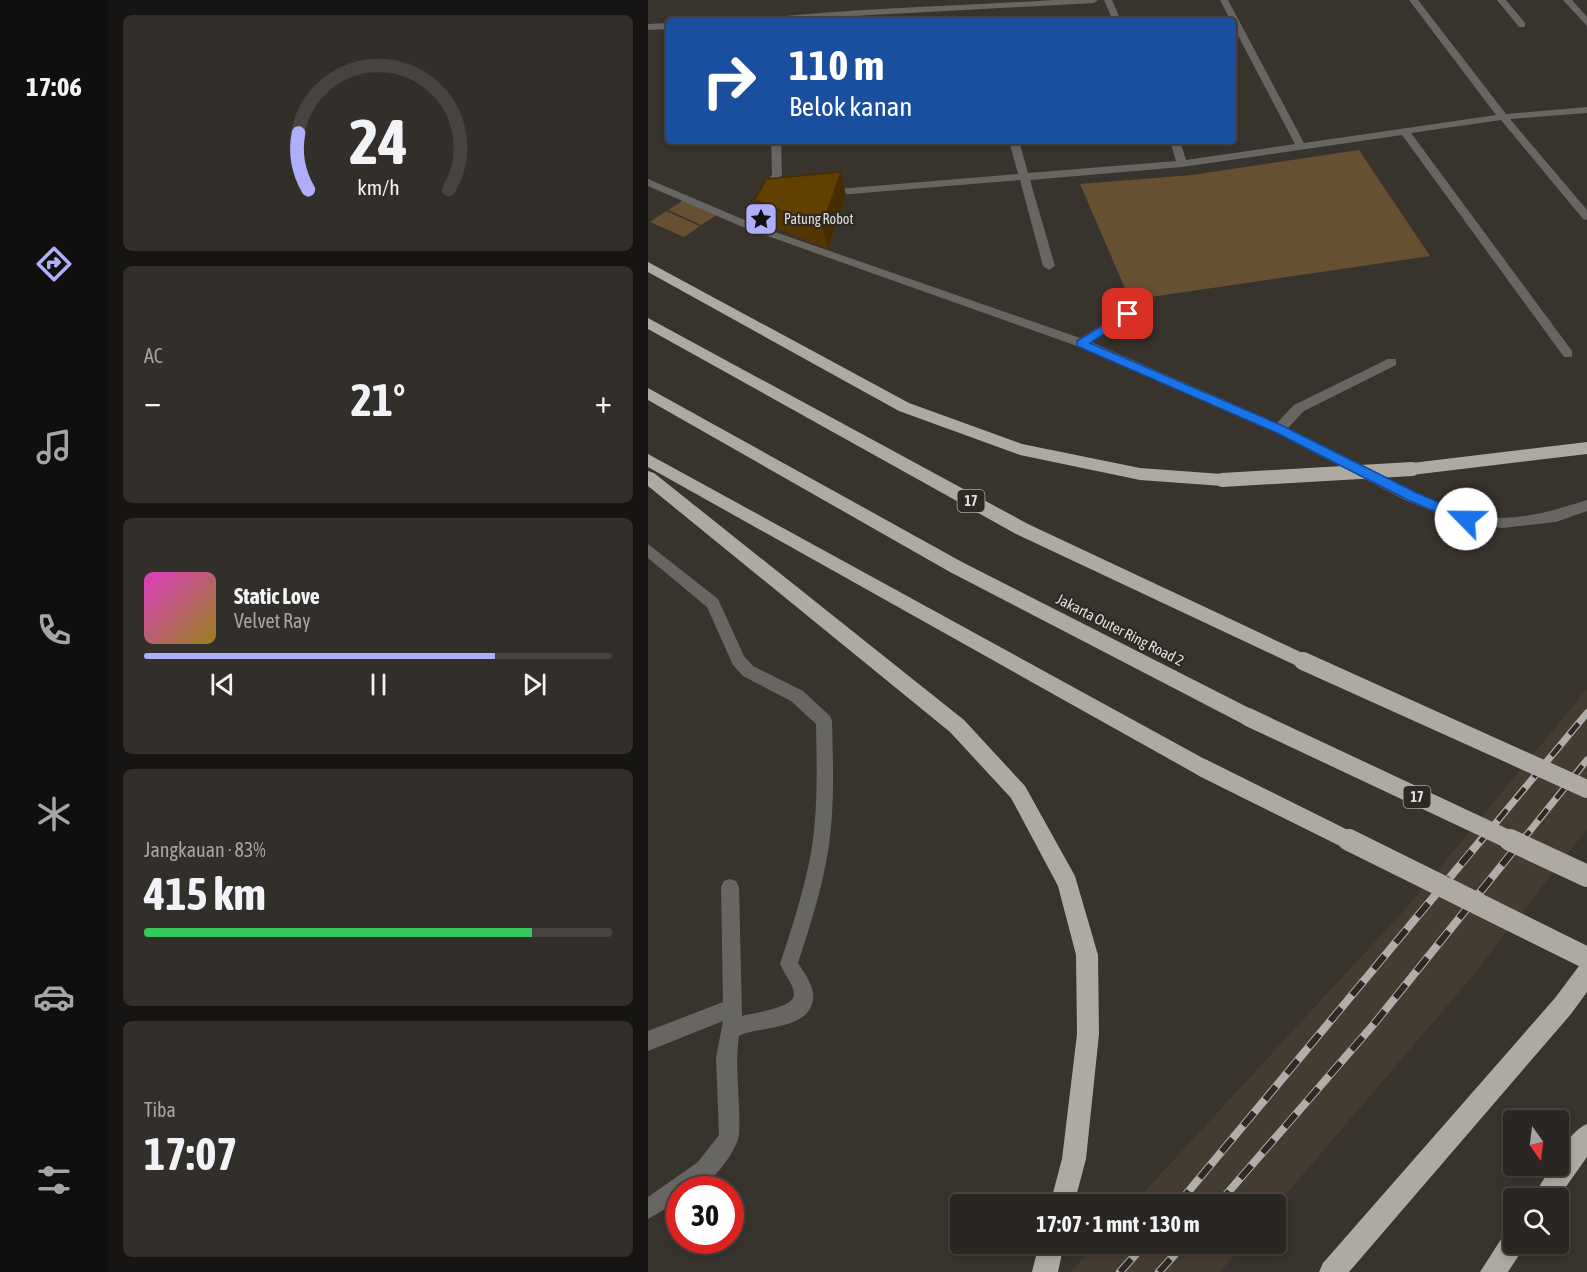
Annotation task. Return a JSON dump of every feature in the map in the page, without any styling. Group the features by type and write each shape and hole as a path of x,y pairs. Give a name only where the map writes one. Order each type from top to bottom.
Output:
{"highway":[{"path":"648,266 904,407 1020,448 1140,474 1222,480 1412,469 1563,453 1587,448"},
{"name":"17","path":"648,323 1022,529 1303,661 1581,786"},
{"name":"Jakarta Outer Ring Road 2","path":"648,393 956,567 1248,717 1587,876"},
{"path":"648,460 1203,768 1587,958"},
{"path":"648,477 957,726 1018,792 1068,883 1087,955 1088,1034 1074,1158 1065,1194"},
{"path":"1332,1272 1563,1006 1587,974"},
{"path":"1551,1188 1587,1136"},
{"path":"1045,1272 1050,1254"},
{"path":"1493,1272 1506,1254"}],"street":[{"path":"844,0 847,12"},
{"path":"796,18 847,12 925,11 1094,0"},
{"path":"1108,0 1116,18"},
{"path":"1224,0 1233,18"},
{"path":"1413,0 1503,117 1587,217"},
{"path":"1501,0 1521,25"},
{"path":"1567,0 1587,23"},
{"path":"925,11 926,18"},
{"path":"1236,23 1301,146"},
{"path":"648,27 666,26"},
{"path":"813,194 1182,164 1503,117 1587,110"},
{"path":"1404,131 1568,354"},
{"path":"749,226 772,198 777,174 776,144"},
{"path":"1015,144 1049,266"},
{"path":"1176,144 1182,164"},
{"path":"648,182 749,226 1081,343 1279,429 1412,496 1466,519 1502,523 1557,518 1587,505"},
{"path":"1081,343 1128,314"},
{"path":"1279,429 1299,408 1392,362"},
{"path":"648,550 713,603 738,660 748,671 797,696 824,721 825,770 822,837 803,922 789,964 804,992 803,1000 793,1013 733,1029"},
{"path":"648,1209 714,1161 729,1136 726,1058 729,1035 733,1029 730,887"},
{"path":"648,1041 732,1008"}],"shaded area":[{"path":"1359,150 1430,256 1130,300 1080,184 1192,175"},
{"path":"684,200 717,215 701,225 668,210"},
{"path":"666,211 700,226 684,237 650,222"},
{"path":"1587,689 1587,829 1471,978 1286,1194 1142,1194 1409,905"},
{"path":"1087,1254 1235,1254 1220,1272 1070,1272"}],"building":[{"path":"841,172 822,227 755,200 766,179"}],"railway":[{"path":"1480,842 1587,713"},
{"path":"1521,842 1587,760"},
{"path":"1186,1194 1481,840"},
{"path":"1227,1194 1374,1024 1522,840"},
{"path":"1120,1272 1136,1254"},
{"path":"1159,1272 1175,1254"}],"place":[{"name":"Patung Robot","path":"761,219"}],"route":[{"path":"1128,314 1081,343 1279,429 1412,496 1466,519"}]}
